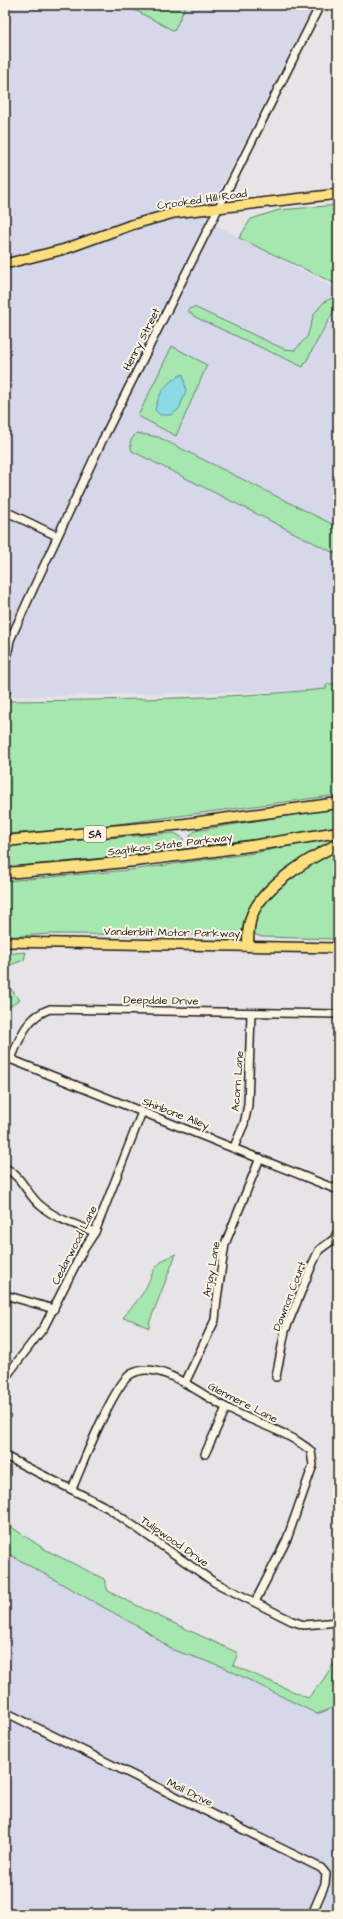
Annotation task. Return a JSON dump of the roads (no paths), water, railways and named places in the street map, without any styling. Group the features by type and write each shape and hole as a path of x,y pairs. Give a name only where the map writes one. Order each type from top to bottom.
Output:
{"highway":[{"name":"Sagtikos State Parkway","path":"5,841 186,824 338,803"},
{"name":"Sagtikos State Parkway","path":"5,873 211,851 338,832"},
{"path":"248,946 250,921 259,903 292,872 338,844"},
{"path":"5,878 27,877 72,867"}],"main road":[{"name":"Crooked Hill Road","path":"5,264 66,249 147,220 190,211 219,207 338,194"},
{"name":"Vanderbilt Motor Parkway","path":"5,942 338,948"}],"street":[{"name":"Henry Street","path":"6,691 6,662 10,640 57,536 102,441 320,5"},
{"path":"5,511 57,536"},
{"name":"Deepdale Drive","path":"8,1058 23,1030 31,1019 41,1012 50,1009 251,1014 338,1014"},
{"name":"Acorn Lane","path":"234,1147 244,1124 248,1105 251,1014"},
{"name":"Shinbone Alley","path":"8,1058 234,1147 338,1190"},
{"name":"Cedarwood Lane","path":"5,1378 44,1327 82,1252 95,1232 142,1112"},
{"name":"Arjay Lane","path":"185,1383 215,1320 225,1244 260,1158"},
{"path":"5,1168 18,1177 41,1206 55,1215 95,1232"},
{"name":"Dawnon Court","path":"276,1377 286,1331 312,1265 320,1250 334,1239 338,1232"},
{"path":"5,1295 54,1309"},
{"name":"Glenmere Lane","path":"72,1489 110,1403 121,1385 131,1374 146,1370 160,1372 185,1383 226,1408 299,1441 311,1451 313,1465 287,1539 255,1602"},
{"path":"205,1454 226,1408"},
{"name":"Tulipwood Drive","path":"5,1456 108,1508 214,1582 292,1621 304,1625 338,1622"},
{"name":"Mall Drive","path":"6,1716 321,1868 326,1874 325,1884 312,1914"}],"water":[{"path":"183,374 186,390 179,409 171,415 160,415 155,410 161,393 172,380"}]}
